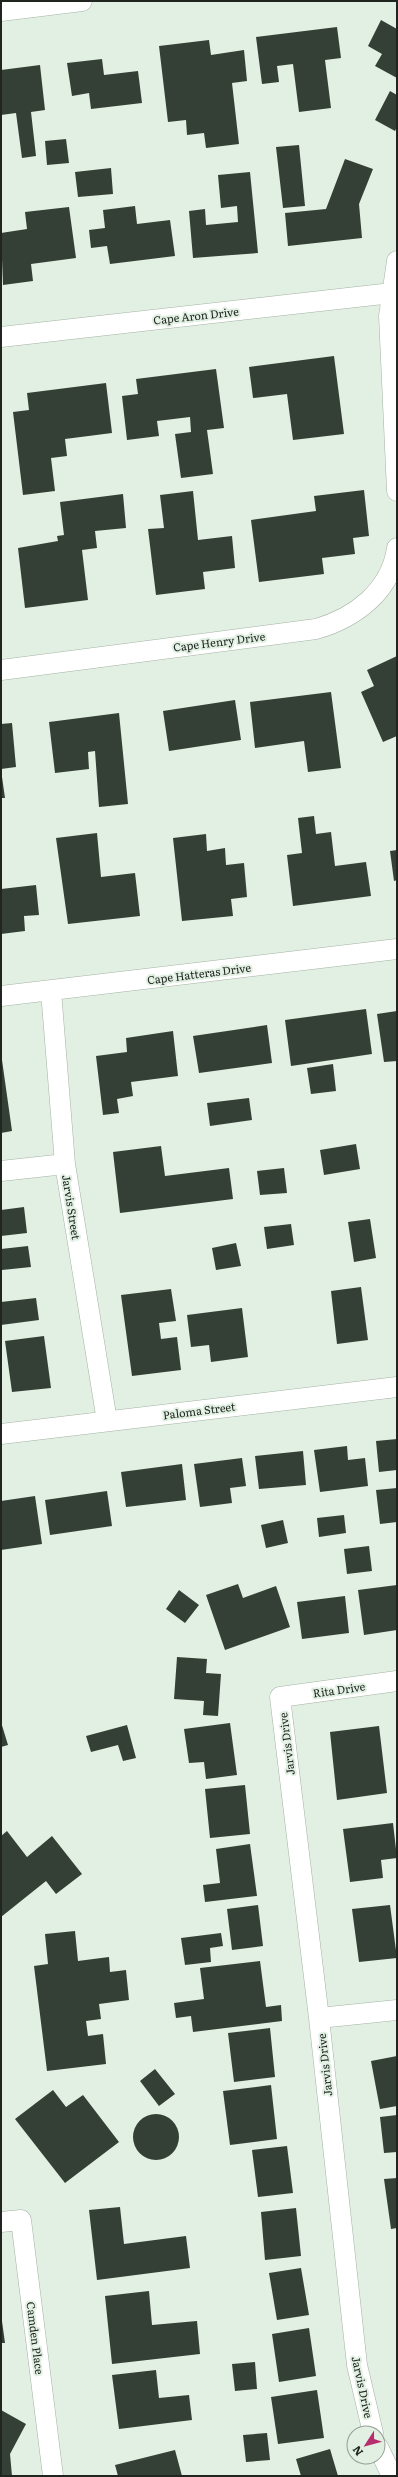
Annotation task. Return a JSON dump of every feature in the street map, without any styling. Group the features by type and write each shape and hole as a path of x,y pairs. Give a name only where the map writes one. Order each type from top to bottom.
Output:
{"street":[{"path":"1,11 82,1"},
{"path":"397,261 389,316 397,491"},
{"name":"Cape Aron Drive","path":"1,336 392,293"},
{"name":"Cape Henry Drive","path":"1,670 308,630 337,623 358,611 373,596 386,577 397,548"},
{"name":"Cape Hatteras Drive","path":"1,996 397,949"},
{"name":"Jarvis Street","path":"51,991 65,1164 107,1421"},
{"path":"1,1171 65,1164"},
{"name":"Paloma Street","path":"1,1434 397,1387"},
{"name":"Rita Drive","path":"280,1697 397,1681"},
{"name":"Jarvis Drive","path":"280,1697 319,2018 357,2364 372,2425"},
{"path":"319,2018 397,2010"},
{"name":"Camden Place","path":"1,2222 21,2220 53,2476"},
{"path":"386,2464 392,2476"}],"building":[{"path":"381,20 397,29 397,78 375,66 382,54 368,46"},
{"path":"337,27 341,58 325,60 331,108 299,112 293,64 277,66 279,82 262,84 256,37"},
{"path":"209,40 211,55 244,50 247,81 232,83 239,144 206,148 204,133 187,135 186,120 168,122 159,46"},
{"path":"102,59 104,75 138,71 142,103 91,109 89,93 72,96 67,63"},
{"path":"40,65 45,110 31,112 36,156 22,158 16,113 1,115 1,70"},
{"path":"390,91 397,95 397,127 395,131 375,120"},
{"path":"66,139 69,163 47,165 45,141"},
{"path":"299,145 305,206 283,208 276,147"},
{"path":"345,159 373,169 359,204 362,238 288,246 285,213 326,209"},
{"path":"111,168 113,194 78,197 75,172"},
{"path":"250,172 258,253 193,258 189,211 205,209 206,225 238,222 237,206 221,208 218,175"},
{"path":"135,206 137,224 170,220 175,256 110,264 107,246 91,248 89,230 105,228 103,210"},
{"path":"69,207 76,258 31,264 33,281 3,285 1,233 27,229 25,212"},
{"path":"334,356 344,434 293,440 287,394 253,398 249,367"},
{"path":"216,369 224,428 207,430 213,474 181,478 175,434 191,432 190,417 157,421 159,436 127,440 122,396 138,394 136,379"},
{"path":"106,383 112,433 65,439 67,456 51,458 55,491 23,495 13,412 29,410 27,393"},
{"path":"364,490 369,536 353,538 355,554 322,558 324,574 259,582 251,520 316,511 314,496"},
{"path":"193,491 198,540 232,536 235,568 203,572 205,589 156,595 148,529 164,528 160,495"},
{"path":"123,494 126,528 95,531 97,548 82,550 88,600 25,608 18,548 58,541 57,536 64,535 60,502"},
{"path":"397,656 397,736 383,742 361,692 374,686 367,670"},
{"path":"331,692 341,768 308,772 304,741 255,748 250,702"},
{"path":"235,700 241,740 169,751 163,711"},
{"path":"119,713 128,804 99,807 95,751 88,752 89,769 55,773 49,722"},
{"path":"12,723 16,767 1,769 1,724"},
{"path":"1,770 5,798 1,798"},
{"path":"314,816 316,834 331,832 335,866 366,862 371,896 293,906 287,855 302,853 298,818"},
{"path":"97,833 101,877 135,873 140,916 68,924 56,838"},
{"path":"206,834 207,851 225,848 226,865 244,863 247,897 231,899 233,916 182,921 173,838"},
{"path":"397,850 397,880 394,881 390,851"},
{"path":"36,885 39,915 24,916 25,931 1,934 1,889"},
{"path":"366,1009 372,1054 291,1066 285,1020"},
{"path":"397,1011 397,1061 384,1062 377,1014"},
{"path":"267,1025 272,1063 199,1073 193,1036"},
{"path":"173,1031 178,1076 131,1082 133,1096 117,1099 119,1113 103,1115 96,1056 127,1052 126,1038"},
{"path":"1,1053 12,1131 1,1133"},
{"path":"333,1064 336,1091 311,1094 307,1068"},
{"path":"249,1098 252,1120 210,1126 207,1103"},
{"path":"356,1144 360,1169 324,1175 320,1150"},
{"path":"161,1146 165,1176 229,1168 233,1199 120,1213 113,1152"},
{"path":"284,1168 287,1193 260,1195 257,1171"},
{"path":"24,1207 27,1233 1,1236 1,1210"},
{"path":"370,1219 376,1258 354,1262 348,1222"},
{"path":"291,1224 294,1245 267,1249 264,1227"},
{"path":"236,1243 241,1266 216,1270 212,1248"},
{"path":"28,1246 31,1267 2,1270 1,1249"},
{"path":"361,1287 368,1340 337,1344 331,1291"},
{"path":"171,1289 176,1321 159,1323 161,1339 177,1337 181,1370 132,1376 121,1295"},
{"path":"36,1298 39,1320 1,1325 1,1302"},
{"path":"242,1308 248,1357 211,1362 209,1345 191,1347 187,1315"},
{"path":"44,1336 51,1388 12,1392 5,1341"},
{"path":"397,1439 397,1470 379,1472 376,1441"},
{"path":"347,1446 348,1460 365,1458 368,1486 320,1492 314,1450"},
{"path":"303,1451 306,1485 259,1489 255,1456"},
{"path":"242,1458 246,1486 230,1488 232,1503 200,1507 194,1464"},
{"path":"182,1464 186,1500 126,1507 121,1472"},
{"path":"397,1488 397,1522 380,1524 376,1490"},
{"path":"107,1491 112,1526 50,1535 45,1500"},
{"path":"35,1496 42,1544 1,1550 1,1501"},
{"path":"344,1515 346,1533 319,1537 317,1518"},
{"path":"283,1520 288,1543 266,1548 261,1525"},
{"path":"369,1546 372,1571 347,1574 344,1549"},
{"path":"238,1584 243,1598 276,1586 290,1627 225,1650 206,1595"},
{"path":"397,1585 397,1630 364,1635 358,1590"},
{"path":"179,1590 199,1605 185,1623 166,1609"},
{"path":"345,1596 349,1633 302,1639 297,1602"},
{"path":"177,1657 207,1659 206,1673 221,1674 218,1716 203,1715 204,1701 174,1699"},
{"path":"1,1722 8,1745 1,1747"},
{"path":"230,1723 237,1775 206,1779 204,1762 189,1763 184,1729"},
{"path":"127,1725 136,1758 123,1761 118,1745 91,1752 86,1736"},
{"path":"379,1726 387,1793 337,1800 330,1732"},
{"path":"245,1785 250,1834 210,1838 205,1789"},
{"path":"393,1823 397,1858 381,1860 383,1878 350,1882 343,1829"},
{"path":"7,1831 27,1857 52,1836 82,1874 56,1894 46,1881 1,1917 1,1836"},
{"path":"250,1844 257,1896 205,1902 203,1885 220,1883 216,1849"},
{"path":"258,1905 263,1946 232,1950 227,1909"},
{"path":"390,1905 397,1958 359,1962 352,1909"},
{"path":"75,1931 78,1961 109,1957 110,1972 126,1970 129,2000 99,2004 101,2019 86,2021 88,2036 103,2034 106,2064 47,2071 34,1966 48,1964 45,1934"},
{"path":"221,1933 223,1946 210,1948 211,1962 185,1965 181,1938"},
{"path":"260,1961 266,2007 281,2005 282,2021 193,2032 191,2016 176,2018 174,2003 204,1999 200,1968"},
{"path":"270,2028 275,2077 234,2082 228,2033"},
{"path":"397,2056 397,2106 380,2109 371,2061"},
{"path":"155,2069 175,2094 159,2106 140,2081"},
{"path":"271,2085 277,2139 230,2145 223,2091"},
{"path":"53,2090 66,2107 83,2095 119,2142 65,2183 15,2119"},
{"path":"156,2114 169,2118 175,2124 179,2137 175,2150 169,2156 156,2160 143,2156 137,2150 133,2137 137,2124 143,2118"},
{"path":"397,2115 397,2152 384,2153 380,2117"},
{"path":"287,2146 293,2193 258,2197 252,2150"},
{"path":"397,2178 397,2228 391,2229 384,2179"},
{"path":"120,2207 124,2244 186,2236 190,2268 97,2280 89,2210"},
{"path":"296,2208 301,2256 265,2260 261,2212"},
{"path":"301,2268 309,2315 277,2320 269,2273"},
{"path":"149,2291 152,2325 197,2321 200,2354 112,2364 105,2296"},
{"path":"1,2314 5,2343 1,2343"},
{"path":"309,2328 316,2376 279,2382 272,2334"},
{"path":"255,2362 257,2389 235,2391 232,2364"},
{"path":"156,2370 159,2398 189,2395 192,2420 119,2429 112,2375"},
{"path":"317,2390 324,2438 278,2444 271,2397"},
{"path":"1,2410 26,2424 10,2454 12,2476 1,2476"},
{"path":"267,2433 270,2460 246,2462 243,2435"},
{"path":"330,2449 338,2476 301,2476 296,2459"},
{"path":"175,2450 182,2476 118,2476 115,2465"}]}
